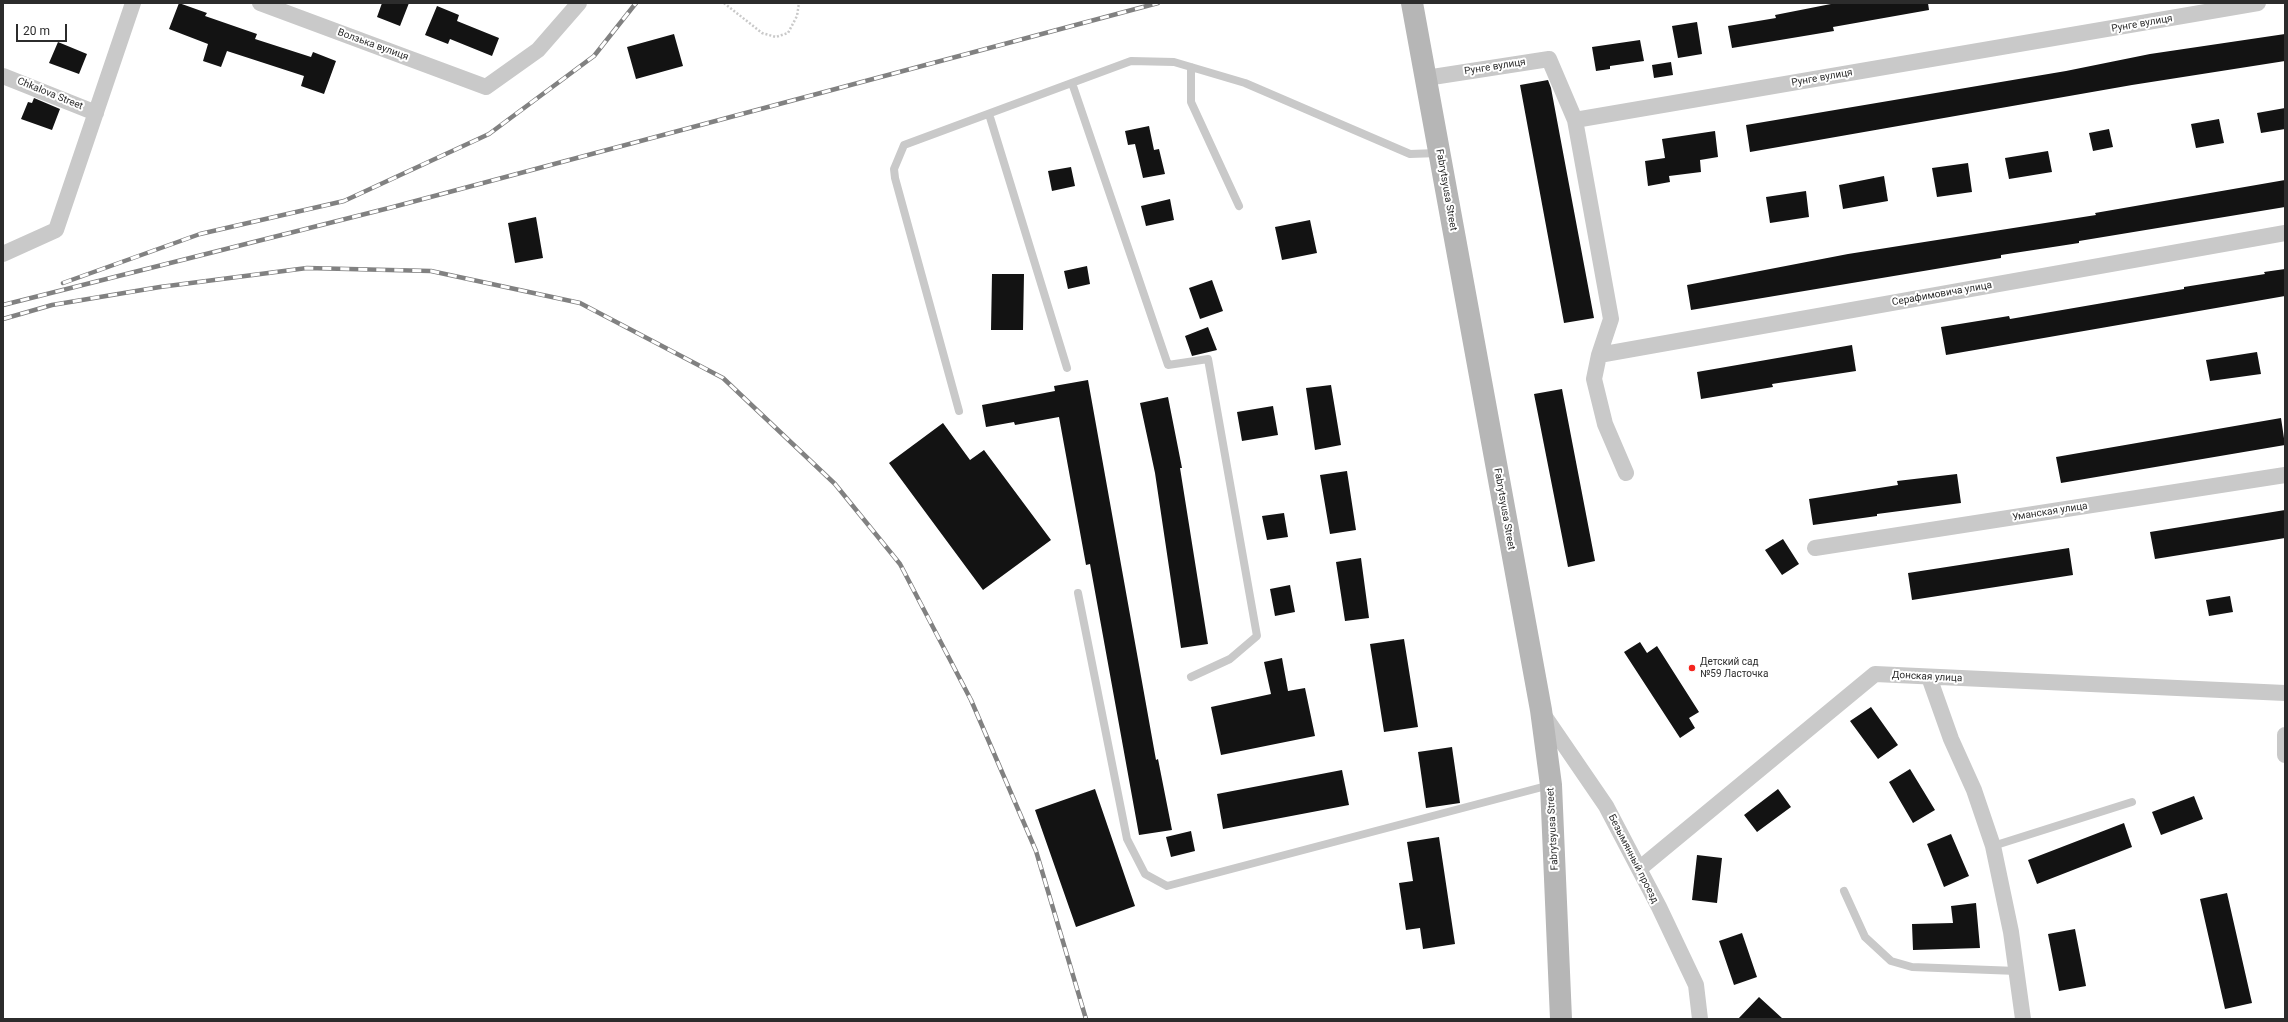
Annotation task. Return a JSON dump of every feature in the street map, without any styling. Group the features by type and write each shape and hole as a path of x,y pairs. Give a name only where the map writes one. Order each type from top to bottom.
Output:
{"main road":[{"name":"Fabrytsyusa Street","path":"1412,3 1541,710 1552,785 1562,1019"}],"street":[{"path":"3,254 56,230 133,3"},
{"name":"Волзька вулиця","path":"260,3 486,87 538,50 579,3"},
{"name":"Рунге вулиця","path":"1426,78 1549,59 1575,120 2258,3"},
{"name":"Chkalova Street","path":"3,76 96,113"},
{"path":"1575,120 1611,319 1599,355 1594,379 1605,424 1626,473"},
{"name":"Серафимовича улица","path":"1599,355 2285,233"},
{"name":"Уманская улица","path":"1815,548 2285,475"},
{"name":"Донская улица","path":"1639,870 1875,674 2285,693"},
{"path":"1929,677 1951,738 1974,790 1993,846 2011,932 2023,1019"},
{"name":"Безымянный проезд","path":"1541,710 1606,806 1639,870 1696,985 1700,1019"},
{"path":"2285,735 2285,755"}],"lane":[{"path":"959,411 895,178 894,169 904,145 1130,61 1174,62 1245,83 1410,154 1439,153"},
{"path":"1190,67 1191,102 1239,206"},
{"path":"1072,83 1168,365 1208,359 1257,636 1230,659 1191,677"},
{"path":"989,114 1067,368"},
{"path":"1078,593 1127,839 1145,874 1167,886 1552,785"},
{"path":"1993,846 2132,802"},
{"path":"1844,891 1865,937 1891,961 1912,967 2016,971"}],"path":[{"path":"724,3 762,33 776,37 788,33 797,16 799,3"}],"building":[{"path":"179,3 207,13 205,16 257,34 255,39 311,57 313,52 336,61 324,94 301,86 304,76 227,51 221,67 203,61 208,44 169,29"},
{"path":"382,3 409,3 400,26 377,17"},
{"path":"1836,3 1928,3 1929,10 1833,27 1834,31 1732,48 1728,26 1776,18 1775,15"},
{"path":"437,6 459,15 457,21 499,38 492,56 450,39 448,44 425,35"},
{"path":"1697,22 1702,54 1678,58 1672,26"},
{"path":"674,34 683,66 636,79 627,47"},
{"path":"2285,34 2285,61 2132,85 1750,152 1746,125 2066,71 2150,54"},
{"path":"1640,40 1644,61 1610,66 1610,69 1596,71 1592,47"},
{"path":"58,42 87,54 79,74 49,63"},
{"path":"1671,62 1673,75 1654,78 1652,65"},
{"path":"1548,80 1551,88 1594,318 1564,323 1520,85"},
{"path":"34,98 60,109 52,130 21,119 28,102 32,103"},
{"path":"2285,108 2285,129 2261,133 2257,113"},
{"path":"2219,119 2224,143 2196,148 2191,124"},
{"path":"1149,126 1154,150 1159,149 1165,174 1143,178 1135,144 1128,145 1125,131"},
{"path":"2109,129 2113,147 2093,151 2089,133"},
{"path":"1715,131 1718,157 1700,160 1701,172 1669,176 1670,182 1648,186 1645,161 1665,158 1662,139"},
{"path":"2048,151 2052,172 2009,179 2005,158"},
{"path":"1968,163 1972,192 1937,197 1932,168"},
{"path":"1071,167 1075,186 1052,191 1048,171"},
{"path":"1884,176 1888,201 1843,209 1839,185"},
{"path":"2285,180 2285,207 2001,255 2001,258 1691,310 1687,285 1848,254 2096,215 2095,213"},
{"path":"1806,191 1809,217 1770,223 1766,197"},
{"path":"1170,199 1174,220 1146,226 1141,206"},
{"path":"536,217 543,258 515,263 508,223"},
{"path":"1310,220 1317,253 1282,260 1275,227"},
{"path":"1087,266 1090,284 1068,289 1064,271"},
{"path":"2285,269 2285,296 1946,355 1941,327 2009,316 2010,319 2184,289 2184,287 2265,274 2264,272"},
{"path":"992,274 1024,274 1023,330 991,330"},
{"path":"1212,280 1223,311 1200,319 1189,288"},
{"path":"1208,327 1217,350 1192,356 1185,336"},
{"path":"1852,345 1856,371 1772,384 1773,387 1701,399 1697,372"},
{"path":"2257,352 2261,374 2210,381 2206,360"},
{"path":"1088,380 1156,760 1158,759 1172,830 1139,835 1090,564 1086,565 1059,417 1015,425 1014,422 986,427 982,405 1055,391 1054,386"},
{"path":"1331,385 1341,445 1315,450 1306,388"},
{"path":"1562,389 1595,561 1568,567 1534,394"},
{"path":"1168,397 1182,468 1180,468 1208,644 1181,648 1155,473 1140,403"},
{"path":"1273,406 1278,435 1242,441 1237,412"},
{"path":"2281,418 2285,445 2061,483 2056,457"},
{"path":"943,423 970,460 984,450 1051,540 983,590 889,463"},
{"path":"1347,471 1356,530 1330,534 1320,475"},
{"path":"1957,474 1961,503 1877,514 1877,516 1813,525 1809,499 1898,485 1897,481"},
{"path":"2285,510 2285,538 2155,559 2150,532"},
{"path":"1284,513 1288,537 1267,540 1262,516"},
{"path":"1783,539 1799,564 1782,575 1765,550"},
{"path":"2069,548 2073,575 1912,600 1908,573"},
{"path":"1361,558 1369,618 1345,621 1336,562"},
{"path":"1290,585 1295,612 1275,616 1270,589"},
{"path":"2230,596 2233,612 2209,616 2206,600"},
{"path":"1404,639 1418,727 1384,732 1370,644"},
{"path":"1640,642 1647,653 1657,646 1699,712 1689,718 1695,728 1680,738 1624,652"},
{"path":"1282,658 1288,691 1305,688 1315,736 1221,755 1211,707 1271,694 1264,662"},
{"path":"1871,707 1898,745 1878,759 1850,721"},
{"path":"1452,747 1460,803 1426,808 1418,752"},
{"path":"1910,769 1935,810 1913,823 1889,782"},
{"path":"1342,770 1349,805 1223,829 1217,794"},
{"path":"1095,789 1135,906 1076,927 1035,810"},
{"path":"1778,789 1791,807 1757,832 1744,815"},
{"path":"2194,796 2203,819 2161,835 2152,812"},
{"path":"2124,823 2132,847 2037,884 2028,860"},
{"path":"1191,831 1195,851 1171,857 1166,837"},
{"path":"1951,834 1969,876 1944,887 1927,844"},
{"path":"1439,837 1455,944 1423,949 1420,928 1406,930 1399,883 1413,881 1407,842"},
{"path":"1697,855 1722,858 1717,903 1692,900"},
{"path":"2227,893 2252,1003 2225,1009 2200,899"},
{"path":"1976,903 1980,948 1913,950 1912,924 1953,923 1951,906"},
{"path":"2075,929 2086,986 2059,991 2048,934"},
{"path":"1742,933 1757,977 1734,985 1719,941"},
{"path":"1759,997 1783,1019 1738,1019"}],"railway":[{"path":"63,283 200,234 344,201 489,134 594,56 636,3"},
{"path":"3,305 393,207 1158,3"},
{"path":"3,319 52,305 160,287 307,268 431,271 580,303 723,378 835,484 900,564 971,700 1036,851 1086,1019"}],"place":[{"name":"Детский сад №59 Ласточка","path":"1692,668"}]}
